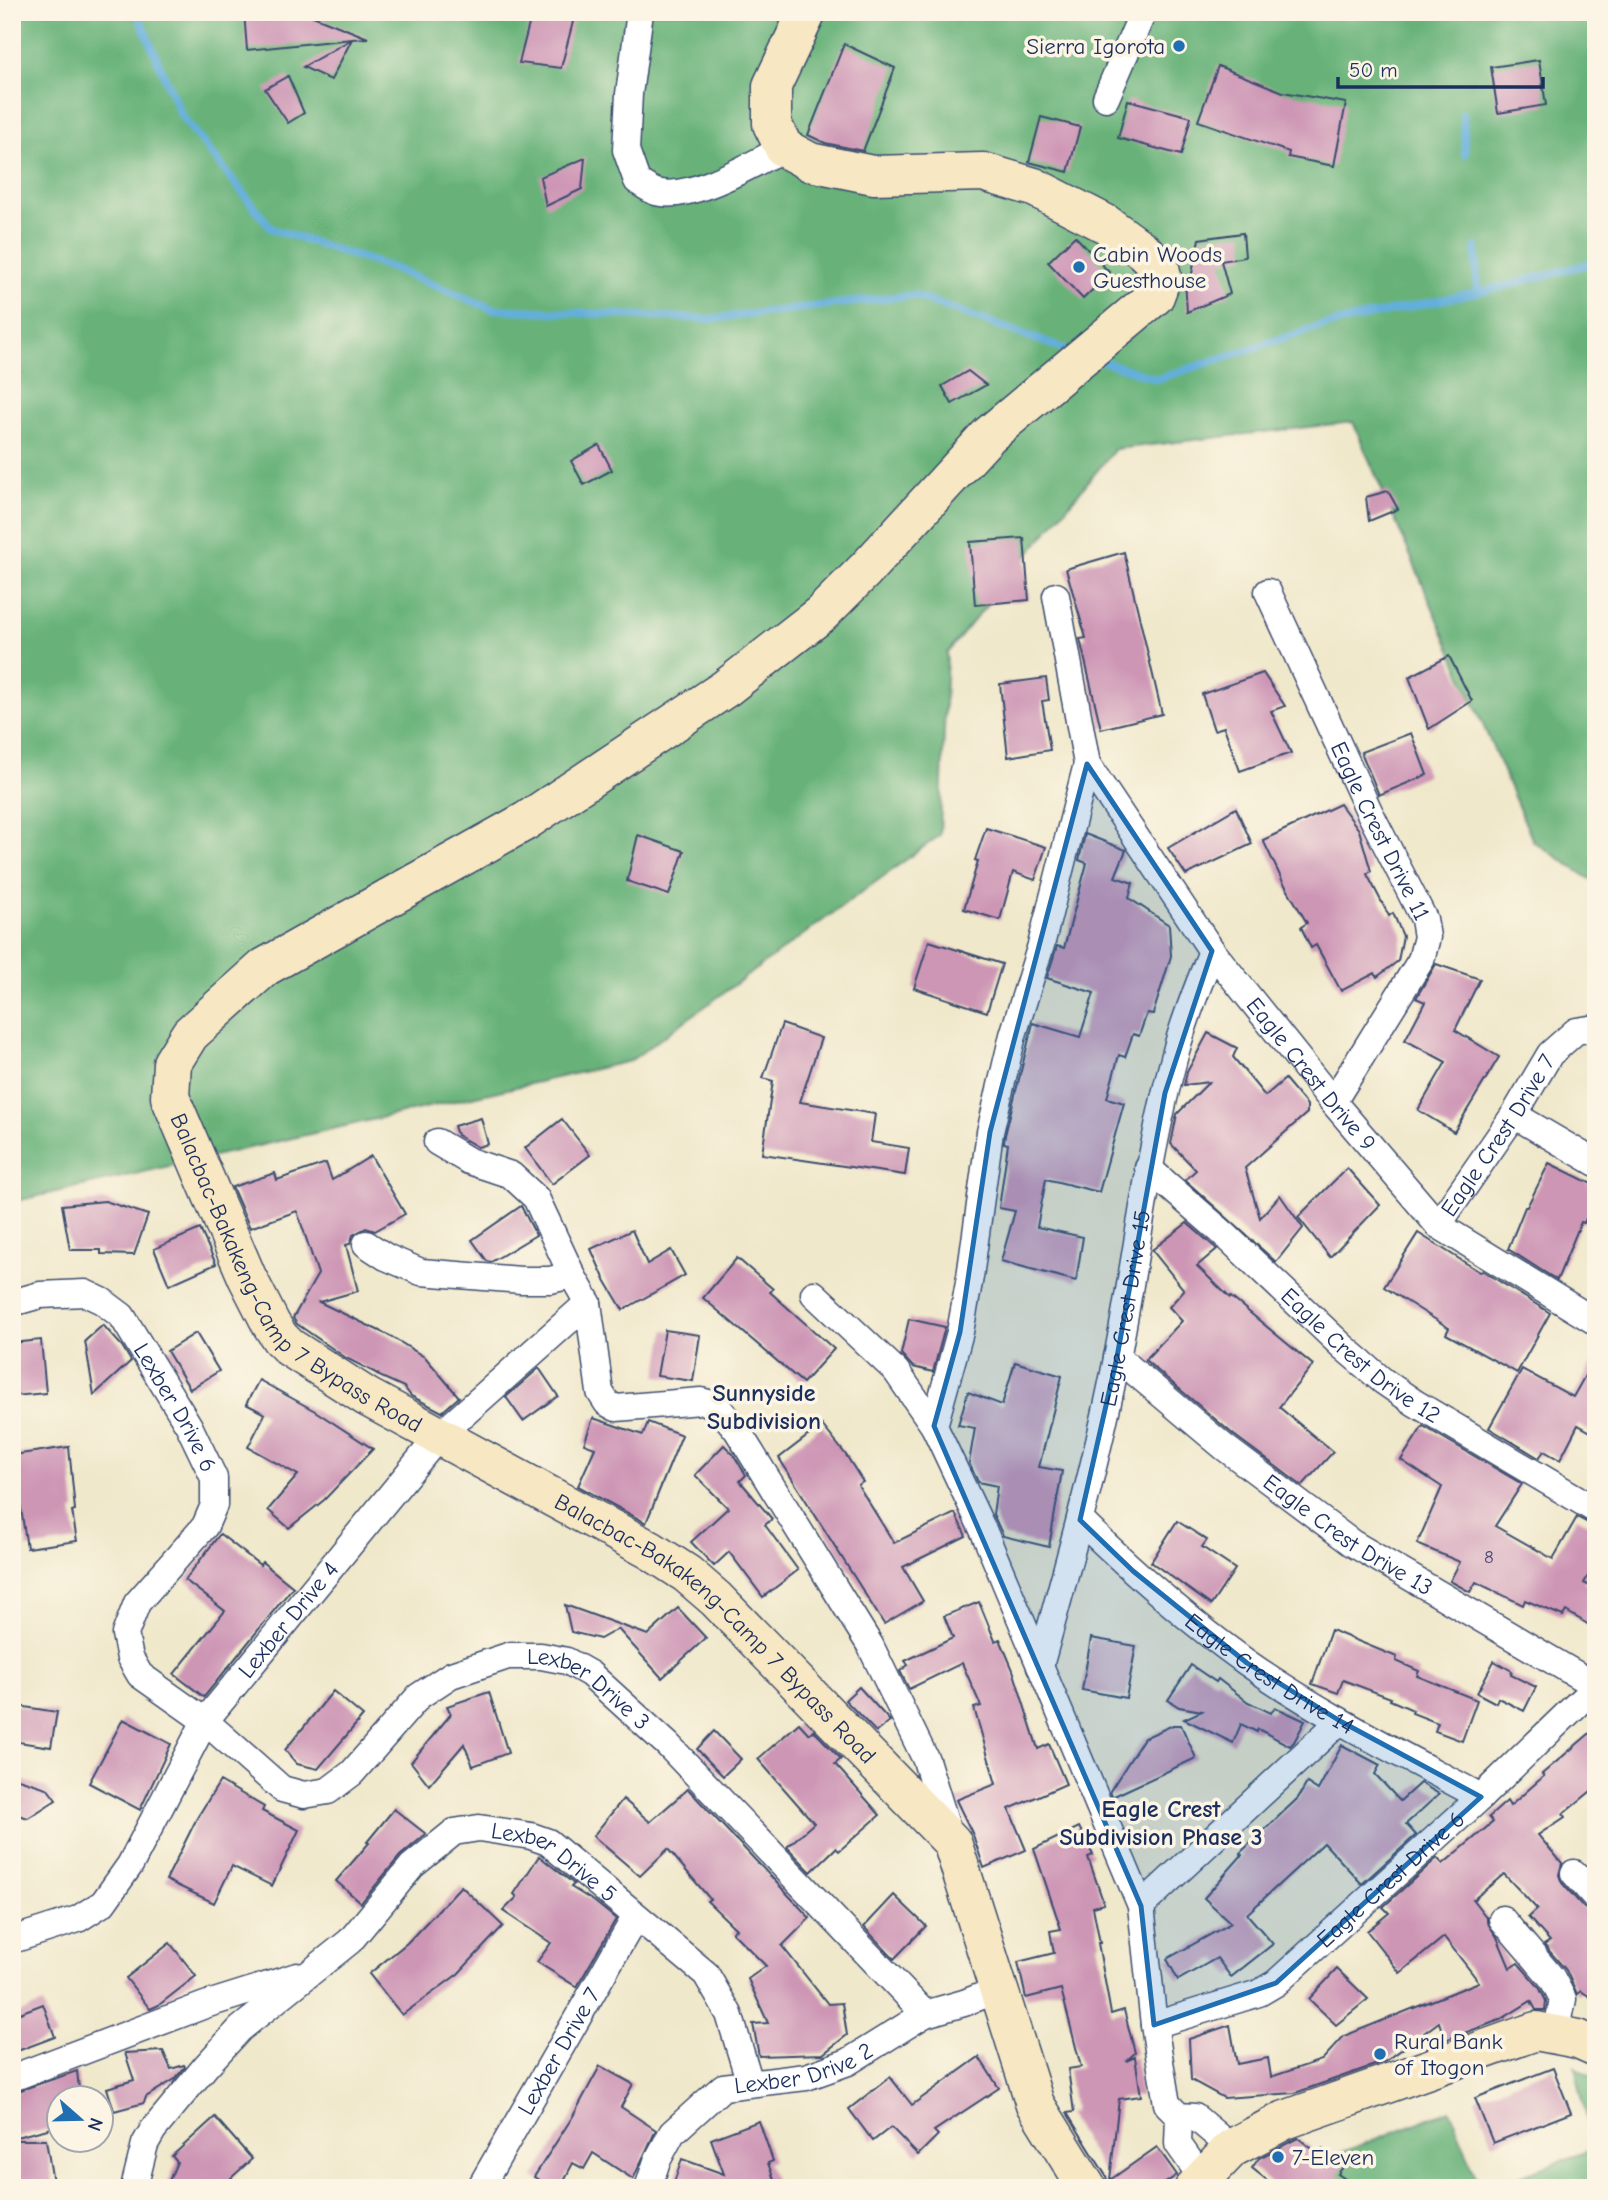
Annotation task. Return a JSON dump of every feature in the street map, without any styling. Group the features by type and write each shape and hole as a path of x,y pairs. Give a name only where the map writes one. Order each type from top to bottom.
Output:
{"main road":[{"path":"784,148 772,124 772,86 807,12"},
{"name":"Balacbac-Bakakeng-Camp 7 Bypass Road","path":"784,148 810,162 873,175 983,172 1034,187 1106,224 1142,250 1160,267 1162,277 1155,296 989,435 821,614 726,688 526,821 264,967 190,1034 172,1063 170,1097 247,1277 280,1338 289,1347 367,1397 650,1550 687,1574 716,1599 952,1842 1035,2104 1087,2188"},
{"path":"1204,2184 1232,2148 1285,2120 1536,2031 1578,2039 1596,2048"}],"street":[{"path":"640,12 629,94 626,150 637,181 657,192 689,192 725,178 784,148"},
{"path":"1106,98 1143,12"},
{"name":"Eagle Crest Drive 11","path":"1268,592 1369,811 1424,919 1427,936 1421,960 1333,1102"},
{"path":"934,1426 960,1332 990,1132 1013,1035 1041,945 1087,764 1056,596"},
{"name":"Eagle Crest Drive 9","path":"1087,764 1212,951 1333,1102 1438,1225 1596,1322"},
{"name":"Eagle Crest Drive 15","path":"1040,1666 1080,1520 1117,1357 1149,1168 1176,1050 1212,951"},
{"name":"Eagle Crest Drive 7","path":"1438,1225 1514,1115 1550,1054 1576,1031 1596,1028"},
{"path":"1514,1115 1596,1163"},
{"path":"438,1142 470,1161 511,1175 536,1198 588,1303 600,1392 607,1403 616,1408 701,1401 716,1405 737,1430 870,1645 926,1760 952,1842"},
{"name":"Eagle Crest Drive 12","path":"1149,1168 1224,1234 1342,1346 1384,1381 1415,1403 1596,1510"},
{"path":"366,1244 386,1257 421,1272 521,1280 550,1280 572,1275"},
{"name":"Lexber Drive 6","path":"12,1303 40,1295 85,1293 102,1301 122,1316 189,1426 214,1478 214,1505 205,1526 137,1603 125,1634 130,1658 140,1675 205,1721"},
{"path":"814,1294 896,1371 934,1426 984,1532 1141,1906 1154,2025 1167,2104 1179,2116 1195,2117 1232,2148"},
{"name":"Lexber Drive 4","path":"12,1940 78,1919 103,1903 130,1865 205,1721 439,1436 588,1303"},
{"name":"Eagle Crest Drive 13","path":"1117,1357 1224,1447 1352,1543 1596,1686"},
{"name":"Eagle Crest Drive 14","path":"1080,1520 1133,1571 1247,1663 1340,1721 1481,1797"},
{"name":"Lexber Drive 3","path":"205,1721 282,1789 303,1795 328,1791 352,1773 419,1696 451,1675 508,1656 541,1656 567,1661 590,1674 667,1744 925,2014"},
{"name":"Eagle Crest Drive 6","path":"1154,2025 1259,1993 1276,1983 1481,1797 1596,1686"},
{"path":"1141,1906 1340,1721"},
{"name":"Lexber Drive 5","path":"134,2188 145,2144 168,2111 240,2029 350,1941 412,1866 454,1832 479,1828 531,1836 548,1842 706,1974 729,2014 750,2083"},
{"path":"1574,1873 1596,1898"},
{"name":"Lexber Drive 7","path":"480,2188 636,1916"},
{"path":"1502,1919 1552,1978 1563,1999 1556,2035"},
{"name":"Lexber Drive 5","path":"12,2078 205,2005 312,1972"},
{"name":"Lexber Drive 2","path":"648,2188 657,2161 672,2133 723,2087 806,2077 848,2062 925,2014 997,1990"},
{"path":"1179,2116 1178,2144 1204,2184"}],"highlighted area":[{"path":"1087,764 1212,951 1165,1093 1117,1357 1080,1520 1133,1571 1247,1663 1340,1721 1481,1797 1276,1983 1154,2025 1141,1906 934,1426 960,1332 990,1132"}],"green space":[{"path":"12,12 1596,12 1596,883 1533,841 1353,422 1115,449 947,653 940,835 630,1061 12,1202"},
{"path":"1575,2067 1596,2079 1596,2188 1486,2188 1594,2149"},
{"path":"1450,2110 1480,2188 1334,2188 1307,2166"}],"building":[{"path":"244,12 303,12 368,38 247,50"},
{"path":"575,14 561,68 519,63 531,16"},
{"path":"352,39 331,80 303,67"},
{"path":"844,44 895,68 863,151 825,143 808,135"},
{"path":"1539,60 1546,105 1498,113 1491,67"},
{"path":"1218,66 1283,92 1346,103 1334,166 1288,157 1289,152 1198,121"},
{"path":"288,76 304,113 288,123 265,89"},
{"path":"1128,100 1191,117 1181,155 1118,138"},
{"path":"1041,117 1080,127 1068,172 1029,162"},
{"path":"585,158 582,189 546,206 540,177"},
{"path":"1243,233 1245,257 1221,261 1230,294 1187,312 1185,280 1191,278 1199,239"},
{"name":"Cabin Woods Guesthouse","path":"1075,236 1110,273 1083,299 1048,262"},
{"path":"968,371 986,385 952,404 942,386"},
{"path":"599,445 612,470 584,485 571,461"},
{"path":"1388,491 1398,509 1369,521 1366,497"},
{"path":"1024,538 1029,600 975,605 970,542"},
{"path":"1124,552 1162,714 1101,729 1080,639 1086,638 1066,569"},
{"path":"1449,656 1472,701 1429,729 1409,677"},
{"path":"1263,673 1285,706 1271,711 1291,753 1240,771 1224,727 1214,730 1202,694"},
{"path":"1046,678 1049,700 1042,701 1050,750 1008,757 1000,684"},
{"path":"1411,733 1427,775 1379,795 1361,752"},
{"path":"1340,804 1359,830 1371,871 1367,874 1389,916 1393,913 1403,936 1398,961 1377,977 1375,973 1341,991 1316,945 1311,948 1301,927 1307,923 1263,840"},
{"path":"1236,808 1252,844 1186,875 1168,848"},
{"path":"986,828 1046,847 1035,880 1013,872 1000,920 964,909 978,861 975,860"},
{"path":"1085,834 1126,850 1115,877 1133,883 1129,898 1169,925 1171,956 1153,1014 1147,1013 1139,1036 1133,1034 1125,1057 1119,1055 1107,1098 1124,1103 1099,1192 1046,1179 1037,1227 1083,1237 1076,1281 1001,1261 1015,1211 999,1208 1008,1144 1004,1143 1005,1135 1033,1023 1080,1037 1094,993 1047,978 1057,946 1064,948 1087,863 1079,860"},
{"path":"638,835 684,851 669,895 627,881"},
{"path":"929,941 1002,964 987,1012 914,988"},
{"path":"1436,964 1480,979 1455,1030 1499,1057 1454,1132 1418,1110 1446,1062 1405,1040 1425,1002 1416,998"},
{"path":"782,1024 821,1038 800,1102 875,1114 871,1142 909,1148 905,1175 762,1154 773,1081 763,1078"},
{"path":"1208,1033 1237,1048 1233,1057 1265,1096 1285,1079 1307,1105 1307,1113 1245,1168 1260,1218 1280,1195 1303,1228 1276,1262 1185,1180 1196,1170 1171,1144 1177,1114 1209,1082 1184,1085 1187,1072"},
{"path":"481,1118 488,1144 478,1147 457,1135 454,1126"},
{"path":"562,1119 590,1155 552,1184 525,1148"},
{"path":"371,1156 405,1214 375,1231 366,1228 353,1235 350,1244 346,1245 358,1291 319,1302 390,1336 426,1358 459,1397 442,1412 411,1396 404,1387 346,1358 297,1324 293,1318 318,1274 297,1211 250,1228 232,1187 275,1173 277,1180 326,1163 332,1180"},
{"path":"1549,1163 1596,1186 1596,1198 1584,1223 1581,1222 1557,1280 1508,1249 1525,1207"},
{"path":"1347,1168 1380,1205 1330,1257 1298,1217"},
{"path":"105,1201 148,1215 134,1255 101,1254 101,1250 70,1250 62,1205"},
{"path":"521,1206 536,1235 491,1262 487,1261 472,1240"},
{"path":"1187,1223 1217,1249 1197,1266 1230,1298 1313,1365 1279,1407 1333,1452 1302,1486 1234,1435 1145,1360 1182,1321 1169,1307 1184,1290 1152,1250"},
{"path":"200,1229 216,1264 169,1285 154,1249"},
{"path":"632,1230 647,1264 671,1250 685,1275 623,1310 591,1249"},
{"path":"1418,1233 1550,1313 1517,1373 1446,1334 1449,1328 1384,1287"},
{"path":"737,1258 773,1289 770,1292 834,1349 803,1383 703,1298"},
{"path":"909,1319 945,1327 933,1372 913,1367 901,1354"},
{"path":"103,1325 122,1346 131,1361 94,1395 85,1341"},
{"path":"665,1330 700,1335 693,1381 657,1376"},
{"path":"196,1333 219,1371 190,1389 167,1351"},
{"path":"41,1340 46,1393 14,1396 12,1343"},
{"path":"1596,1356 1596,1435 1578,1425 1560,1460 1544,1451 1539,1458 1489,1428 1522,1369 1573,1397"},
{"path":"1015,1362 1062,1376 1039,1467 1062,1471 1049,1547 1003,1536 993,1514 997,1486 978,1482 969,1463 975,1428 958,1425 968,1392 1002,1405"},
{"path":"539,1368 558,1396 523,1421 506,1397"},
{"path":"259,1380 315,1411 373,1449 324,1500 289,1528 268,1510 298,1475 248,1447 265,1414 246,1404"},
{"path":"593,1418 643,1435 648,1422 682,1435 646,1523 578,1486 595,1448 584,1444"},
{"path":"822,1425 863,1482 858,1485 894,1543 955,1513 966,1536 903,1567 923,1601 884,1624 779,1458"},
{"path":"1423,1426 1522,1484 1495,1526 1553,1559 1577,1517 1596,1527 1596,1562 1584,1583 1596,1589 1596,1629 1566,1611 1563,1616 1525,1600 1523,1605 1476,1582 1470,1592 1450,1581 1460,1562 1417,1544 1442,1487 1401,1460"},
{"path":"724,1445 746,1475 740,1481 772,1519 765,1525 798,1570 763,1597 729,1552 714,1566 691,1542 728,1508 695,1475"},
{"path":"69,1447 75,1510 72,1511 77,1541 27,1548 13,1455"},
{"path":"1177,1521 1207,1540 1202,1547 1235,1569 1211,1605 1151,1562"},
{"path":"220,1534 293,1587 204,1697 174,1674 225,1611 185,1580"},
{"path":"979,1602 995,1641 1000,1639 1013,1670 1038,1749 1049,1744 1066,1784 1009,1809 1026,1850 984,1868 973,1835 956,1800 996,1784 974,1708 981,1706 962,1663 909,1689 900,1671 908,1665 905,1661 953,1638 944,1616"},
{"path":"565,1605 648,1635 678,1608 706,1638 662,1678 618,1629 600,1639 571,1632"},
{"path":"1331,1630 1397,1657 1396,1661 1419,1671 1417,1676 1477,1700 1462,1741 1435,1731 1438,1723 1412,1713 1413,1710 1390,1700 1391,1698 1343,1680 1338,1693 1312,1684"},
{"path":"1091,1638 1136,1646 1126,1698 1082,1690"},
{"path":"1494,1661 1512,1671 1511,1675 1536,1687 1524,1711 1498,1698 1496,1703 1477,1693"},
{"path":"1191,1665 1216,1682 1218,1679 1248,1702 1271,1713 1275,1707 1305,1721 1294,1742 1290,1746 1258,1729 1257,1732 1241,1724 1233,1743 1184,1719 1202,1711 1179,1707 1168,1700"},
{"path":"859,1687 890,1721 876,1732 845,1700"},
{"path":"333,1691 363,1716 318,1769 297,1764 285,1750"},
{"path":"489,1692 508,1753 473,1766 464,1744 429,1785 411,1762 451,1714 447,1706"},
{"path":"12,1705 57,1712 51,1747 12,1741"},
{"path":"123,1719 171,1744 140,1810 89,1783"},
{"path":"799,1723 809,1734 813,1730 841,1759 835,1764 880,1815 839,1851 836,1848 811,1872 787,1847 814,1823 758,1759"},
{"path":"1173,1725 1181,1725 1196,1758 1112,1797 1110,1791 1144,1738"},
{"path":"1596,1728 1596,1787 1563,1814 1565,1817 1538,1835 1562,1863 1559,1875 1562,1883 1584,1908 1596,1913 1596,2001 1581,1991 1577,1994 1566,1970 1544,1945 1550,1941 1528,1917 1537,1909 1504,1874 1473,1900 1487,1918 1510,1968 1518,1963 1539,1987 1546,2001 1545,2010 1536,2010 1531,2001 1500,2020 1445,2040 1439,2022 1386,2061 1295,2093 1224,2098 1191,2080 1189,2039 1230,2025 1237,2064 1268,2058 1271,2077 1322,2060 1344,2036 1479,1982 1444,1937 1400,1973 1367,1931 1389,1913 1383,1907 1437,1858 1443,1864 1493,1822 1489,1817 1507,1801 1510,1806 1544,1776 1542,1774"},
{"path":"714,1731 741,1759 723,1776 697,1749"},
{"path":"1342,1745 1380,1765 1375,1774 1400,1801 1420,1783 1439,1794 1406,1824 1416,1835 1362,1884 1324,1843 1247,1914 1273,1944 1231,1977 1217,1958 1178,1980 1167,1959 1231,1923 1204,1898 1242,1855 1240,1853 1298,1798 1307,1783 1318,1790"},
{"path":"12,1777 47,1788 56,1800 28,1818 12,1813"},
{"path":"220,1781 264,1807 262,1811 299,1830 272,1886 232,1866 214,1903 166,1880 197,1818"},
{"path":"688,1789 810,1918 782,1946 828,2004 842,2003 847,2035 823,2054 759,2056 753,2024 768,2023 748,1979 766,1966 732,1932 736,1929 707,1901 710,1899 668,1849 640,1876 593,1836 623,1799 650,1822"},
{"path":"394,1809 426,1834 400,1856 361,1903 336,1881"},
{"path":"1079,1827 1093,1855 1088,1857 1104,1904 1093,1907 1111,2014 1124,2010 1135,2053 1126,2061 1135,2057 1141,2096 1119,2099 1110,2180 1157,2147 1177,2175 1158,2188 1109,2188 1106,2176 1067,2113 1074,2112 1068,2069 1081,2067 1061,1989 1026,1998 1018,1962 1054,1953 1050,1931 1061,1929 1034,1849"},
{"path":"539,1856 574,1884 571,1887 616,1919 577,1987 537,1962 551,1943 503,1911 517,1897 514,1894"},
{"path":"461,1886 503,1926 458,1974 402,2015 369,1974 407,1943"},
{"path":"894,1895 926,1926 894,1959 864,1927"},
{"path":"170,1943 196,1976 150,2009 126,1978"},
{"path":"1337,1969 1368,1999 1336,2025 1309,1999"},
{"path":"43,2004 55,2037 12,2053 12,2016"},
{"path":"163,2051 171,2069 184,2065 185,2067 175,2079 146,2097 144,2103 116,2110 116,2085 134,2080 125,2053"},
{"path":"979,2057 999,2088 934,2131 938,2135 918,2155 891,2127 873,2141 849,2109 890,2077 912,2105"},
{"path":"600,2066 633,2084 621,2107 656,2130 633,2179 593,2153 584,2169 573,2163 560,2188 553,2188 534,2177 573,2116"},
{"path":"1553,2068 1571,2113 1493,2143 1475,2098"},
{"path":"77,2071 78,2084 46,2084 46,2130 12,2138 12,2093"},
{"path":"215,2117 252,2159 220,2188 166,2188 177,2162 172,2156"},
{"path":"759,2121 773,2161 768,2163 777,2188 672,2188 682,2159 724,2174 711,2139"},
{"path":"1298,2138 1319,2154 1322,2149 1345,2164 1338,2174 1358,2188 1277,2188 1252,2168 1259,2158"},
{"path":"12,2140 46,2140 46,2154 48,2154 54,2188 12,2188"}],"waterway":[{"path":"137,12 182,117 272,229 392,268 493,309 710,319 913,295 1070,351"},
{"path":"1463,114 1465,154"},
{"path":"1476,247 1477,292"},
{"path":"1096,359 1157,379 1317,327 1505,286 1596,262"}],"place":[{"name":"Sierra Igorota","path":"1179,46"},
{"name":"Cabin Woods Guesthouse","path":"1079,267"},
{"name":"Rural Bank of Itogon","path":"1380,2054"},
{"name":"7-Eleven","path":"1278,2157"}],"district":[{"name":"Sunnyside Subdivision","path":"764,1407"},
{"name":"Eagle Crest Subdivision Phase 3","path":"1161,1823"}]}
